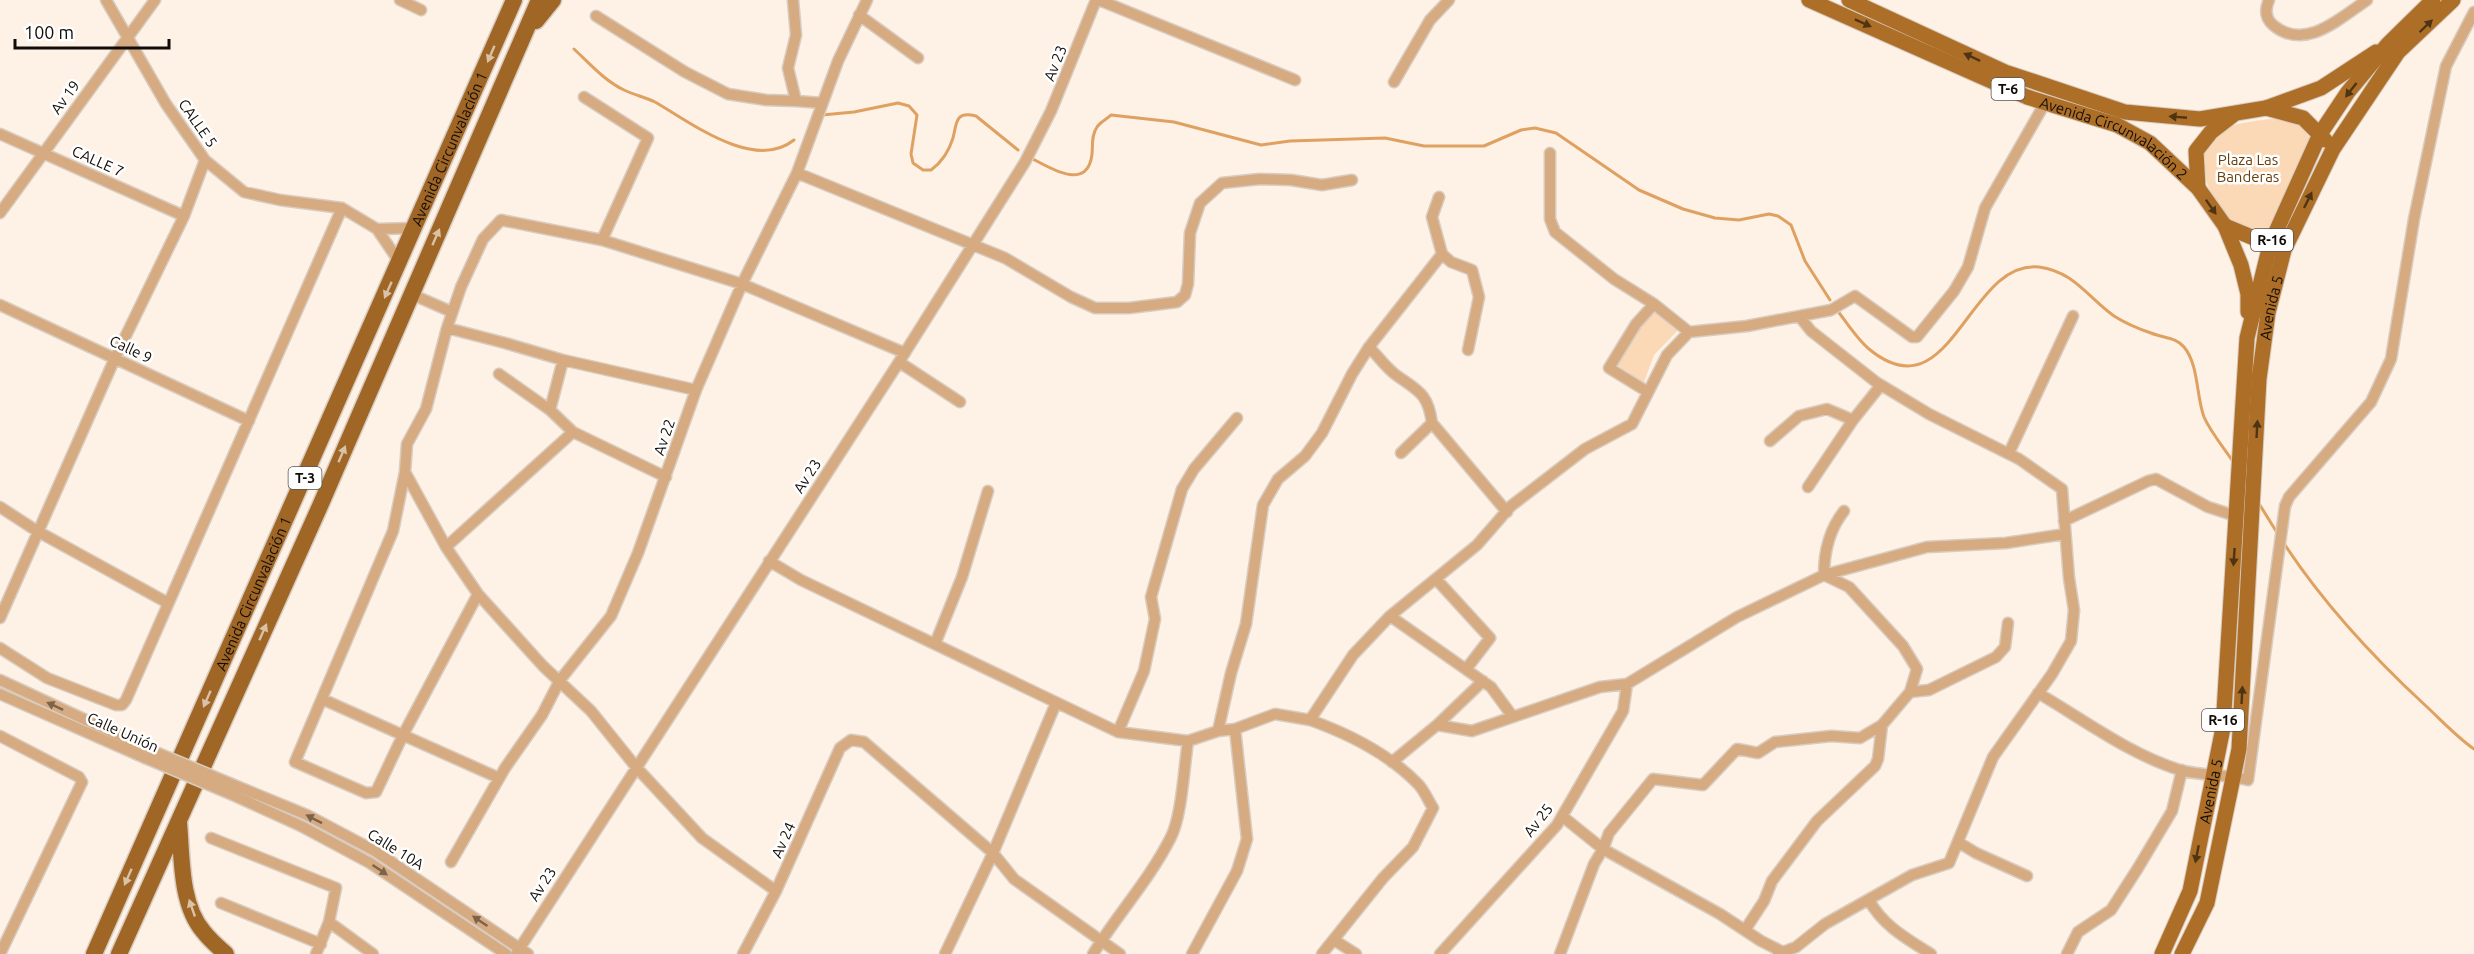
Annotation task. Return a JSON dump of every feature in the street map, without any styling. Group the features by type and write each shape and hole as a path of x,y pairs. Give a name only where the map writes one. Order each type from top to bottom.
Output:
{"highway":[{"name":"Avenida Circunvalación 1","path":"94,950 400,263 514,0"},
{"name":"Avenida Circunvalación 1","path":"119,954 539,0"},
{"path":"523,38 553,0"},
{"path":"179,822 185,883 191,909 201,930 226,954"}],"main road":[{"name":"Avenida Circunvalación 2","path":"1809,0 2027,98 2117,125 2150,143 2198,188 2225,226 2241,265 2248,294 2247,338"},
{"name":"Avenida Circunvalación 2","path":"1849,0 2005,72 2125,112 2200,119 2266,108 2321,88 2393,48"},
{"name":"R-16","path":"2393,48 2433,0"},
{"name":"R-16","path":"2393,48 2453,0"},
{"name":"Avenida 5","path":"2162,954 2190,891 2223,728 2247,338 2277,248 2320,134 2348,92 2393,48"},
{"name":"Avenida 5","path":"2182,954 2207,903 2239,749 2259,379 2277,248 2393,48"},
{"name":"T-6","path":"2266,108 2302,118 2333,149"},
{"path":"2198,188 2196,151 2211,132 2236,114"},
{"path":"2225,226 2277,248"}],"street":[{"name":"CALLE 5","path":"106,0 130,37 166,104 205,160 244,192 280,200 342,208 377,229"},
{"name":"Av 19","path":"0,213 155,0"},
{"path":"400,0 421,10"},
{"path":"793,0 796,35 788,68 796,101"},
{"name":"Av 22","path":"451,862 499,778 542,714 560,680 611,616 638,552 696,390 742,284 797,173 838,60 867,0"},
{"path":"1098,0 1295,80"},
{"name":"Av 23","path":"517,950 902,357 1025,162 1052,111 1098,0"},
{"path":"1394,82 1430,20 1449,0"},
{"path":"2269,0 2266,12 2270,23 2283,33 2295,37 2307,36 2323,29 2367,0"},
{"path":"2038,693 2107,735 2156,761 2182,770 2215,773 2248,780 2285,506 2289,497 2371,402 2391,359 2414,219 2446,66 2474,12"},
{"path":"859,15 918,58"},
{"path":"596,16 685,72 728,94 766,100 822,103"},
{"path":"584,97 648,138 602,240"},
{"path":"1310,720 1353,655 1390,616 1477,545 1507,512 1585,449 1632,423 1666,355 1689,332 1747,326 1831,310 1855,296 1912,337 1922,333 1954,291 1968,267 1985,208 2045,103"},
{"name":"CALLE 7","path":"0,134 184,216"},
{"path":"1550,153 1550,219 1555,232 1614,279 1654,304 1689,332"},
{"path":"0,618 115,358 184,216 205,160"},
{"path":"797,173 1005,258 1071,297 1095,308 1129,308 1177,302 1185,295 1188,284 1190,233 1200,203 1222,183 1260,179 1291,180 1322,185 1352,180"},
{"path":"1439,197 1432,217 1442,254 1451,262 1472,270 1479,297 1468,350"},
{"path":"0,648 47,678 116,705 122,705 126,700 342,208"},
{"path":"478,594 374,793 366,793 295,762 393,531 405,472 407,444 426,409 452,312 483,239 501,219 602,240 742,284 902,357 960,402"},
{"path":"377,229 415,228"},
{"path":"377,229 400,263"},
{"path":"1218,731 1231,673 1246,624 1263,504 1278,479 1305,456 1322,433 1352,374 1369,347 1442,254"},
{"path":"411,294 452,312"},
{"path":"1648,392 1608,368 1636,324 1654,304"},
{"name":"Calle 9","path":"0,305 249,421"},
{"path":"1562,816 1603,849 1720,914 1783,953 1825,924 1912,875 1949,863 1993,757 2071,641 2074,610 2062,489 2009,453 1929,414 1881,385 1811,331 1799,316"},
{"path":"2009,453 2073,316"},
{"path":"447,328 563,360 696,390"},
{"path":"1369,347 1394,374 1415,388 1426,399 1432,423 1507,512"},
{"path":"550,410 563,360"},
{"path":"499,374 550,410 573,432 666,477"},
{"path":"1808,487 1853,420 1881,385"},
{"path":"1770,441 1799,416 1827,409 1853,420"},
{"path":"1118,732 1144,671 1155,619 1151,597 1182,489 1194,469 1237,418"},
{"path":"1401,453 1432,423"},
{"path":"446,547 573,432"},
{"path":"405,472 446,547 478,594 543,666 591,711 636,767 702,838 776,891"},
{"path":"2064,520 2156,479 2208,507 2236,516"},
{"path":"935,644 962,577 988,491"},
{"path":"0,507 37,531 168,603"},
{"path":"1824,575 1824,558 1833,525 1844,511"},
{"path":"1437,725 1472,731 1600,687 1627,684 1737,618 1824,575 1927,548 2006,543 2066,534"},
{"path":"769,561 1118,732 1188,741 1218,731 1235,729 1275,714 1310,720 1365,743 1392,762 1419,785 1433,808 1413,847 1383,878 1322,954"},
{"path":"1560,954 1594,864 1609,833 1653,779 1703,785 1737,749 1758,753 1775,742 1831,736 1860,738 1882,725 1910,692 1917,669 1903,646 1848,587 1824,575"},
{"path":"1436,579 1490,638 1467,668"},
{"path":"1390,616 1491,687 1513,717"},
{"path":"1910,692 1929,690 1996,657 2005,647 2008,623"},
{"path":"0,680 146,753"},
{"path":"1392,762 1437,725 1483,681"},
{"name":"Av 25","path":"1440,954 1557,825 1623,711 1627,684"},
{"name":"Calle Unión","path":"0,694 237,791"},
{"path":"322,699 499,778"},
{"path":"945,954 993,853 1056,703"},
{"path":"1745,930 1764,901 1772,881 1817,821 1875,766 1882,725"},
{"path":"1192,954 1237,871 1247,839 1235,729"},
{"path":"0,736 79,777 82,783 0,954"},
{"name":"Av 24","path":"744,954 776,891 840,748 851,740 864,742 993,853"},
{"path":"1093,954 1172,836 1188,741"},
{"path":"2067,954 2078,932 2111,910 2133,877 2172,811 2182,770"},
{"name":"Calle 10A","path":"237,791 307,815 375,851 517,950 528,954"},
{"name":"Calle 10A","path":"237,791 370,864 506,954"},
{"path":"211,838 335,887 336,890 329,922 318,949 221,903"},
{"path":"1958,842 1976,853 2027,876"},
{"path":"993,853 1014,879 1120,954"},
{"path":"1869,900 1875,912 1901,935 1931,954"},
{"path":"329,922 373,954"},
{"path":"1334,940 1356,954"}],"green space":[{"name":"Plaza Las Banderas","path":"2283,118 2301,125 2310,139 2266,238 2233,222 2222,210 2205,177 2204,153 2208,143 2216,133 2222,130 2248,122"},
{"path":"1654,310 1678,330 1654,355 1644,382 1617,365 1638,328"}],"waterway":[{"path":"574,49 610,82 628,92 655,102 723,140 742,147 760,150 778,148 794,140"},
{"path":"822,115 854,112 898,103 909,106 917,115 911,154 913,163 923,170 931,170 942,160 951,143 956,123 964,115 976,116 1018,150"},
{"path":"1033,159 1067,174 1076,175 1083,172 1089,165 1095,130 1111,115 1174,122 1261,145 1290,141 1385,138 1424,146 1484,146 1521,130 1535,128 1556,133 1639,190 1683,209 1715,218 1739,220 1769,214 1778,216 1791,225 1805,261 1830,300"},
{"path":"1837,310 1856,336 1869,349 1897,365 1920,364 1940,351 1994,286 2015,271 2039,267 2062,274 2080,286 2118,319 2142,330 2173,339 2184,347 2195,372 2204,417 2234,463"},
{"path":"2258,502 2276,531"},
{"path":"2285,545 2316,588 2369,650 2450,729 2474,749"}]}
